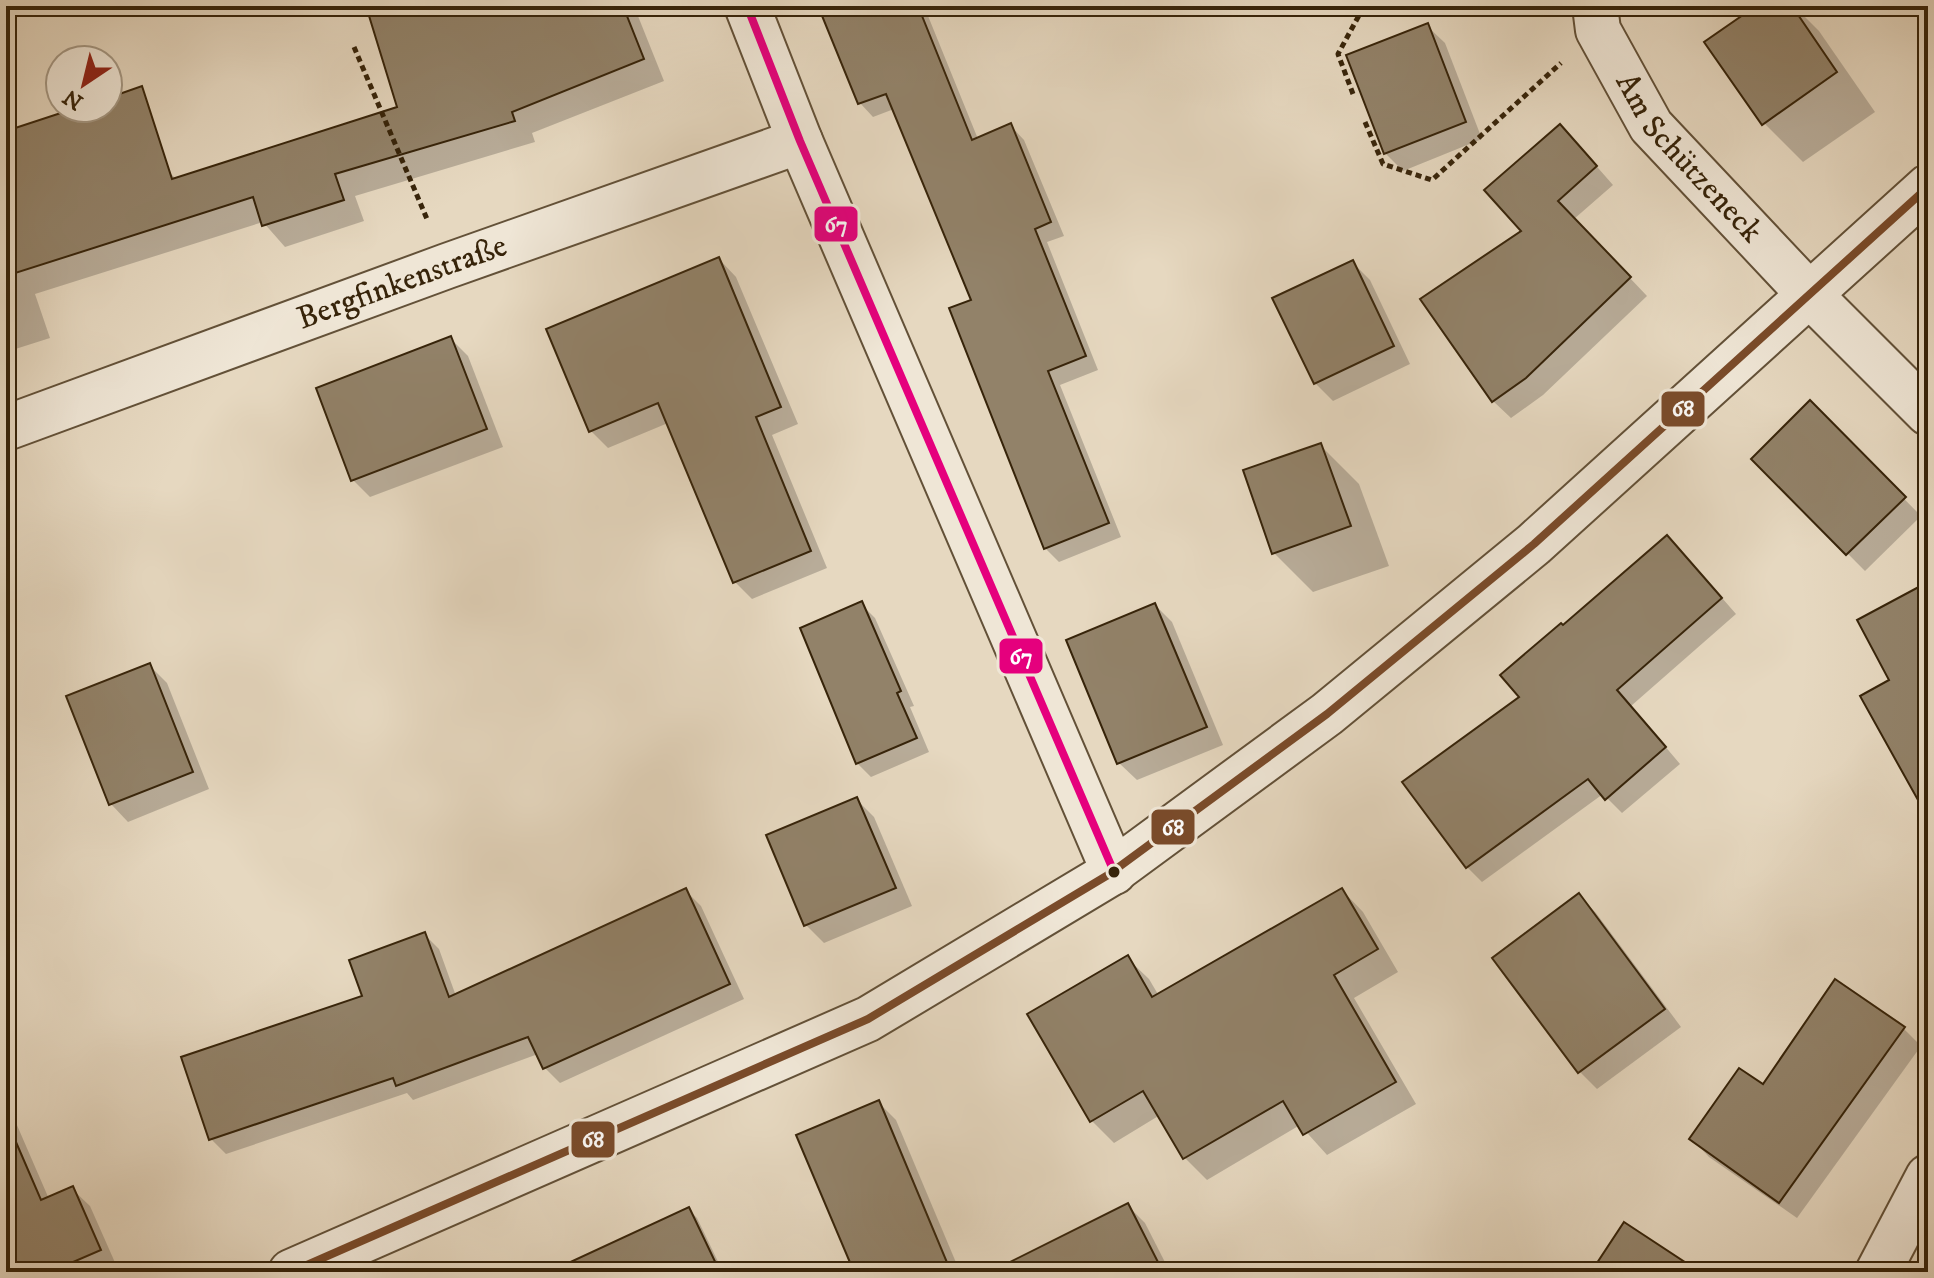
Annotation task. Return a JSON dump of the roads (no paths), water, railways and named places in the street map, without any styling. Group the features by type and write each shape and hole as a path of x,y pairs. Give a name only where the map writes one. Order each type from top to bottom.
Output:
{"street":[{"path":"747,6 800,141 1114,872"},
{"name":"Am Schützeneck","path":"1596,18 1651,126 1810,295 1928,413"},
{"name":"Bergfinkenstraße","path":"6,428 447,266 800,141"},
{"path":"291,1272 868,1019 1114,872 1327,714 1534,544 1928,187"},
{"path":"1878,1272 1928,1177"}]}
